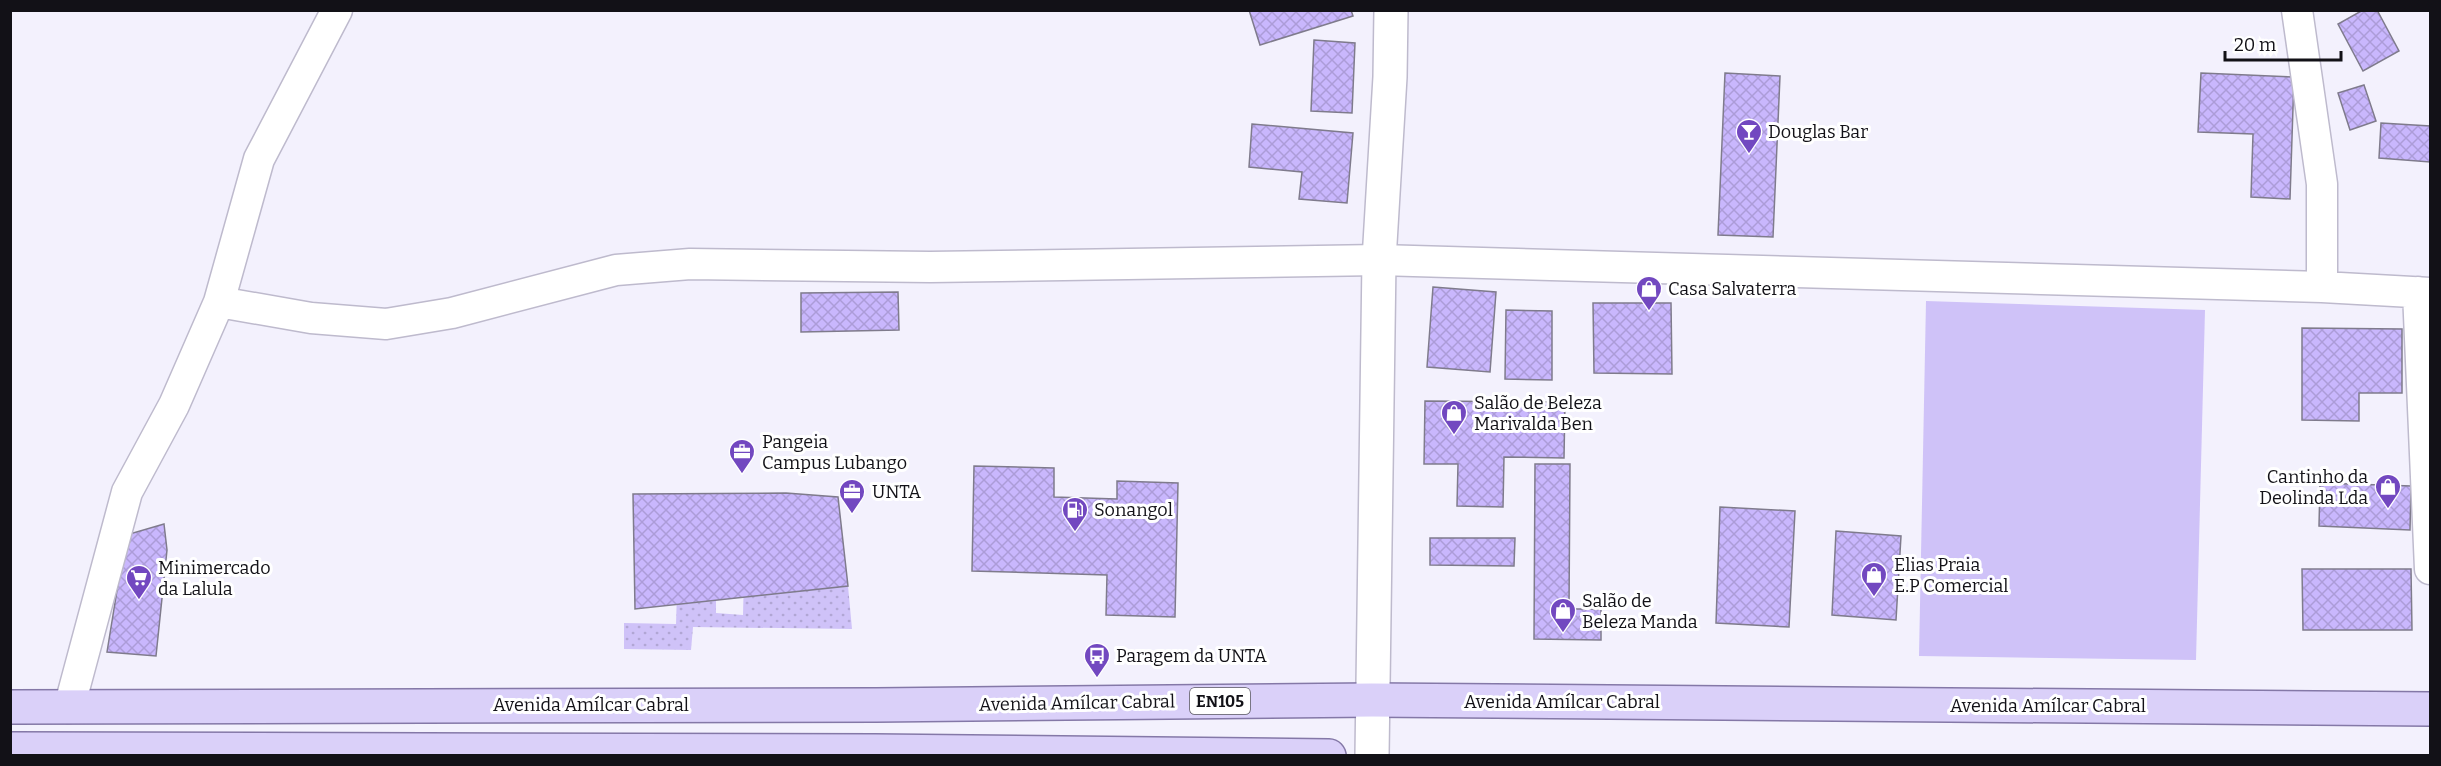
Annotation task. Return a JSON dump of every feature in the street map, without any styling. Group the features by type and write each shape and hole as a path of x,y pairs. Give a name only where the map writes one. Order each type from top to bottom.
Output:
{"main road":[{"name":"Avenida Amílcar Cabral","path":"10,707 1372,700 2430,709"},
{"path":"10,749 875,751 1329,756"}],"street":[{"path":"69,708 127,492 174,405 219,302 259,159 337,10"},
{"path":"1372,756 1379,260 1390,77 1391,10"},
{"path":"2297,10 2322,184 2322,287"},
{"path":"219,302 311,318 386,324 452,313 616,270 690,264 930,267 1379,260 2322,287 2424,292 2430,569"}],"shaded area":[{"path":"1926,301 2205,310 2196,660 1919,656"},
{"path":"744,574 848,586 852,629 693,627 691,650 624,649 624,623 676,624 677,592 716,594 716,613 743,615"}],"building":[{"path":"1249,10 1351,10 1353,16 1260,45"},
{"path":"2363,10 2377,10 2399,51 2363,71 2338,24"},
{"path":"1314,40 1355,43 1352,113 1311,111"},
{"name":"Douglas Bar","path":"1725,73 1780,76 1773,237 1718,235"},
{"path":"2201,73 2294,77 2290,199 2251,197 2253,134 2198,132"},
{"path":"2364,85 2376,121 2350,130 2338,93"},
{"path":"2381,123 2430,126 2430,162 2379,158"},
{"path":"1252,124 1353,133 1347,203 1299,199 1302,172 1249,167"},
{"path":"1433,287 1496,292 1490,372 1427,367"},
{"path":"898,292 899,330 801,332 801,293"},
{"path":"1593,303 1671,303 1672,374 1594,373"},
{"path":"1506,310 1552,311 1552,380 1505,379"},
{"path":"2302,328 2402,329 2402,393 2359,393 2359,421 2302,420"},
{"path":"1425,401 1565,402 1564,458 1504,457 1503,507 1457,506 1458,464 1424,464"},
{"path":"1535,464 1570,464 1569,609 1601,609 1601,640 1534,639"},
{"path":"974,466 1054,468 1054,497 1117,499 1117,481 1178,483 1175,617 1106,615 1107,575 972,571"},
{"path":"2320,483 2411,486 2410,530 2319,526"},
{"path":"786,493 838,497 848,586 635,609 633,494"},
{"path":"1720,507 1795,511 1789,627 1716,623"},
{"name":"Minimercado da Lalula","path":"164,524 167,550 156,656 107,652 126,535"},
{"path":"1836,531 1901,536 1896,620 1832,615"},
{"path":"1430,538 1515,538 1514,566 1430,565"},
{"path":"2302,569 2411,569 2412,630 2303,630"}],"place":[{"name":"Douglas Bar","path":"1749,155"},
{"name":"Casa Salvaterra","path":"1649,312"},
{"name":"Salão de Beleza Marivalda Ben","path":"1454,436"},
{"name":"Pangeia Campus Lubango","path":"742,475"},
{"name":"Cantinho da Deolinda Lda","path":"2388,510"},
{"name":"UNTA","path":"852,515"},
{"name":"Sonangol","path":"1075,533"},
{"name":"Elias Praia E.P Comercial","path":"1874,598"},
{"name":"Minimercado da Lalula","path":"139,601"},
{"name":"Salão de Beleza Manda","path":"1563,634"},
{"name":"Paragem da UNTA","path":"1097,679"}]}
